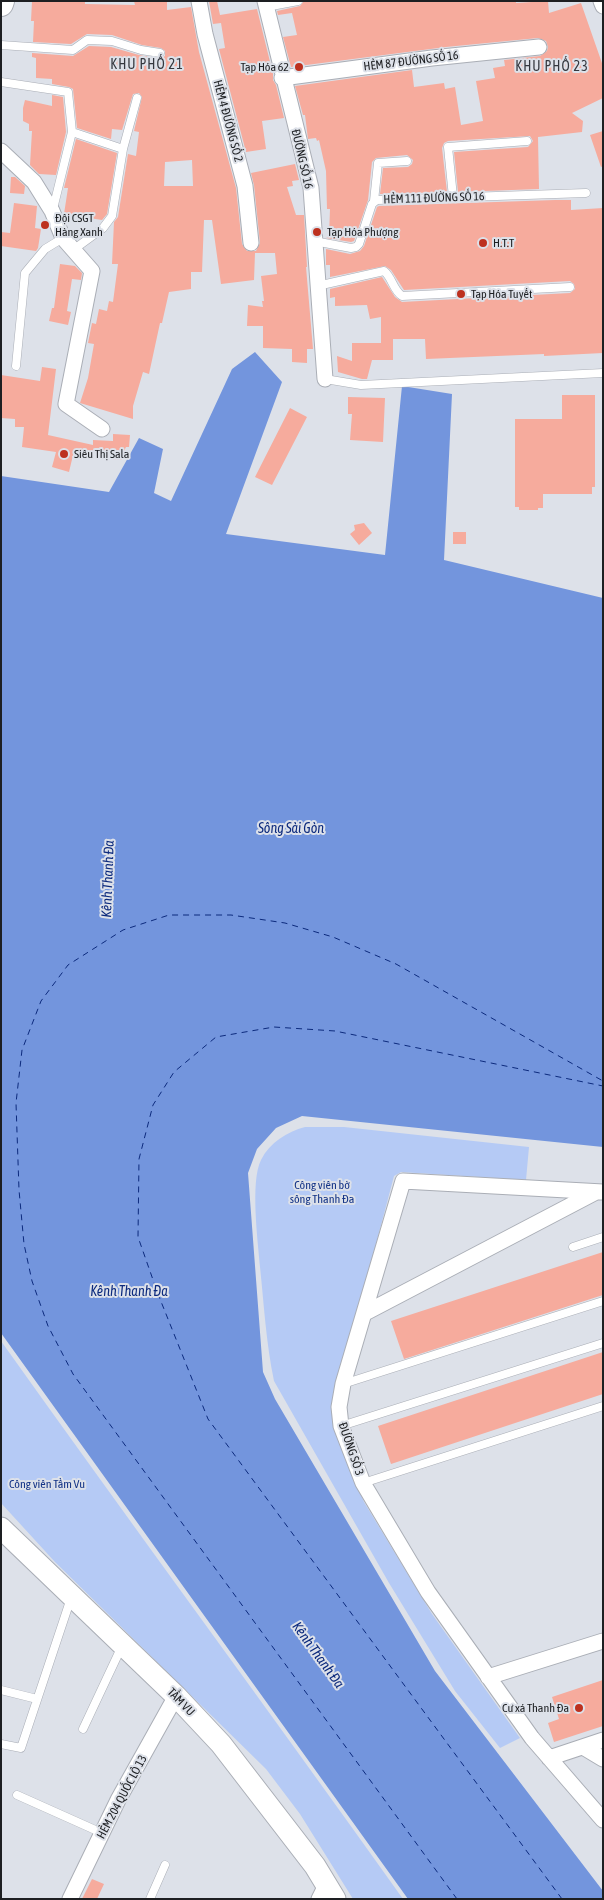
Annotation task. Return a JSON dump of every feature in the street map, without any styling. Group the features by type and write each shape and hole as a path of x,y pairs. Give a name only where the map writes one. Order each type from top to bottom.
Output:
{"street":[{"name":"HẺM 4 ĐƯỜNG SỐ 2","path":"199,1 205,34 245,186 251,243"},
{"path":"602,1 603,6"},
{"name":"ĐƯỜNG SỐ 16","path":"266,4 282,78 310,188 324,379"},
{"name":"HẺM 87 ĐƯỜNG SỐ 16","path":"282,78 432,58 539,48"},
{"path":"1,151 34,182 52,211 63,238 92,272 66,404 102,429"},
{"name":"ĐƯỜNG SỐ 3","path":"600,1191 402,1181 343,1384 339,1407 341,1426 363,1483 428,1592 532,1738 603,1820"},
{"path":"365,1313 600,1191"},
{"name":"TẦM VU","path":"1,1528 176,1696 221,1744 315,1866 327,1894"},
{"path":"488,1677 603,1641"},
{"name":"HẺM 204 QUỐC LỘ 13","path":"70,1899 118,1800 176,1696"},
{"path":"549,1758 603,1740"},
{"path":"583,1747 603,1759"}],"lane":[{"path":"266,4 298,1"},
{"path":"1,46 73,50 88,40 112,41 141,50 160,53"},
{"path":"1,82 68,92 72,132 52,211"},
{"path":"73,250 110,221 122,149 137,98"},
{"path":"72,132 122,149"},
{"path":"453,197 448,147 527,141"},
{"path":"374,201 378,163 407,161"},
{"name":"HẺM 111 ĐƯỜNG SỐ 16","path":"314,242 351,248 356,247 359,244 374,201 381,199 586,192"},
{"path":"16,366 25,273 46,250 63,238"},
{"path":"317,286 384,270 398,293 402,296 570,287"},
{"path":"324,379 362,385 603,373"},
{"path":"573,1247 603,1237"},
{"path":"343,1384 603,1301"},
{"path":"341,1426 603,1343"},
{"path":"363,1483 603,1406"},
{"path":"1,1744 21,1748 71,1596"},
{"path":"83,1729 122,1644"},
{"path":"1,1690 37,1700"},
{"path":"17,1795 102,1833"},
{"path":"150,1899 166,1865"}],"green space":[{"name":"Công viên bờ sông Thanh Đa","path":"305,1127 344,1127 529,1147 526,1180 401,1172 394,1176 361,1301 336,1381 333,1407 335,1426 364,1502 432,1614 520,1738 500,1748 455,1691 389,1583 274,1381 267,1338 260,1267 255,1197 256,1182 261,1160 269,1148 286,1135"},
{"name":"Công viên Tầm Vu","path":"1,1341 403,1899 353,1899 300,1814 266,1769 55,1562 1,1503"}],"water":[{"name":"Sông Sài Gòn","path":"255,352 282,382 226,534 385,555 402,386 452,394 444,560 603,598 603,1147 302,1116 276,1128 257,1149 248,1173 263,1372 275,1399 435,1671 603,1891 603,1899 408,1899 1,1333 1,476 109,492 139,438 163,449 154,493 171,501 232,369"}],"building":[{"path":"32,1 85,1 85,4 135,5 134,1 167,1 167,10 191,7 199,52 236,188 242,244 247,251 256,251 260,243 251,173 295,164 299,180 292,181 293,186 287,187 296,215 304,215 313,349 307,349 307,363 292,362 292,349 263,348 263,326 247,326 248,305 263,307 261,276 277,274 275,253 255,253 254,280 221,284 212,220 204,220 202,272 191,272 191,289 169,292 149,374 143,372 133,406 133,419 80,403 88,378 94,344 88,343 92,323 96,324 99,309 107,311 109,301 113,302 118,264 112,264 114,222 118,217 128,154 136,156 139,132 134,131 142,97 139,93 133,94 122,130 112,129 111,139 77,128 73,89 52,84 52,79 36,78 36,58 32,57 32,53 73,56 89,46 111,47 160,59 165,56 165,51 161,48 142,45 112,35 87,34 71,44 33,42 34,21 31,21","holes":["192,160 193,186 164,186 165,162"]},
{"path":"209,1 217,1 220,15 257,9 273,80 284,118 262,121 266,149 246,152 219,49 225,48 221,23 213,24"},
{"path":"304,1 516,1 516,3 548,1 549,13 581,3 603,66 603,98 572,113 583,121 582,132 538,137 539,189 458,192 454,152 528,147 533,141 530,136 448,141 444,143 442,148 447,192 380,194 383,168 408,167 412,164 413,160 407,155 376,158 372,162 368,200 354,241 326,238 329,237 330,209 327,209 326,171 319,140 317,141 316,138 308,139 305,115 303,115 295,86 412,70 414,87 444,83 445,89 455,87 461,125 483,121 476,81 495,78 493,68 505,66 504,60 540,56 547,51 548,47 546,41 538,38 446,47 291,67 283,37 297,35 292,13 278,15 277,11 300,6"},
{"path":"52,95 63,97 66,132 56,175 39,174 30,165 32,131 29,131 29,124 23,121 25,100 52,106"},
{"path":"603,131 603,166 601,167 590,135"},
{"path":"76,139 117,153 107,214 102,220 64,214 68,188 64,188"},
{"path":"11,177 15,177 25,186 24,194 10,193"},
{"path":"571,200 571,210 603,208 603,353 426,359 425,339 393,339 393,360 372,360 367,379 338,372 337,356 352,361 352,343 381,343 381,317 370,319 367,305 335,306 335,297 330,298 330,289 382,277 395,297 402,302 570,293 575,289 574,284 570,281 404,290 391,270 385,266 330,277 330,265 326,265 326,249 350,254 360,251 364,246 377,207"},
{"path":"14,203 37,206 35,228 41,229 36,251 1,246 1,232 10,233"},
{"path":"60,264 75,266 82,273 81,280 72,279 67,311 71,312 68,325 49,321 52,308 54,308"},
{"path":"42,367 56,369 48,435 93,445 93,440 113,441 113,434 130,435 129,447 125,449 124,460 111,459 112,452 74,451 69,472 52,467 56,452 22,447 24,427 15,427 15,419 1,418 1,375 40,381"},
{"path":"562,395 595,395 595,487 592,487 592,494 543,494 543,508 538,508 538,510 519,510 519,507 515,507 515,419 562,419"},
{"path":"348,397 385,398 383,442 350,440 352,414 348,414"},
{"path":"290,408 307,417 272,485 255,477"},
{"path":"364,523 372,533 359,545 350,534 355,530 354,525"},
{"path":"453,532 466,532 466,544 453,544"},
{"path":"603,1252 603,1295 404,1359 391,1321"},
{"path":"603,1352 603,1394 391,1464 378,1426"},
{"name":"Cư xá Thanh Đa","path":"603,1680 603,1726 554,1742 548,1723 559,1719 552,1697"},
{"path":"92,1879 104,1884 97,1899 82,1899"}],"ferry route":[{"path":"457,1899 73,1374 48,1326 32,1281 24,1244 19,1190 16,1103 22,1050 41,1001 68,965 123,930 169,915 231,915 285,923 333,937 396,964 603,1081"},
{"path":"562,1899 208,1419 158,1294 138,1237 139,1159 153,1105 174,1072 216,1037 274,1027 335,1031 603,1086"}],"place":[{"name":"Tạp Hóa 62","path":"299,67"},
{"name":"Đội CSGT Hàng Xanh","path":"45,225"},
{"name":"Tạp Hóa Phượng","path":"317,232"},
{"name":"H.T.T","path":"483,243"},
{"name":"Tạp Hóa Tuyết","path":"461,294"},
{"name":"Siêu Thị Sala","path":"64,454"},
{"name":"Cư xá Thanh Đa","path":"579,1708"}],"district":[{"name":"KHU PHỐ 21","path":"147,65"},
{"name":"KHU PHỐ 23","path":"552,67"}],"water label":[{"name":"Kênh Thanh Đa","path":"108,879"},
{"name":"Kênh Thanh Đa","path":"129,1292"},
{"name":"Kênh Thanh Đa","path":"318,1655"}]}
